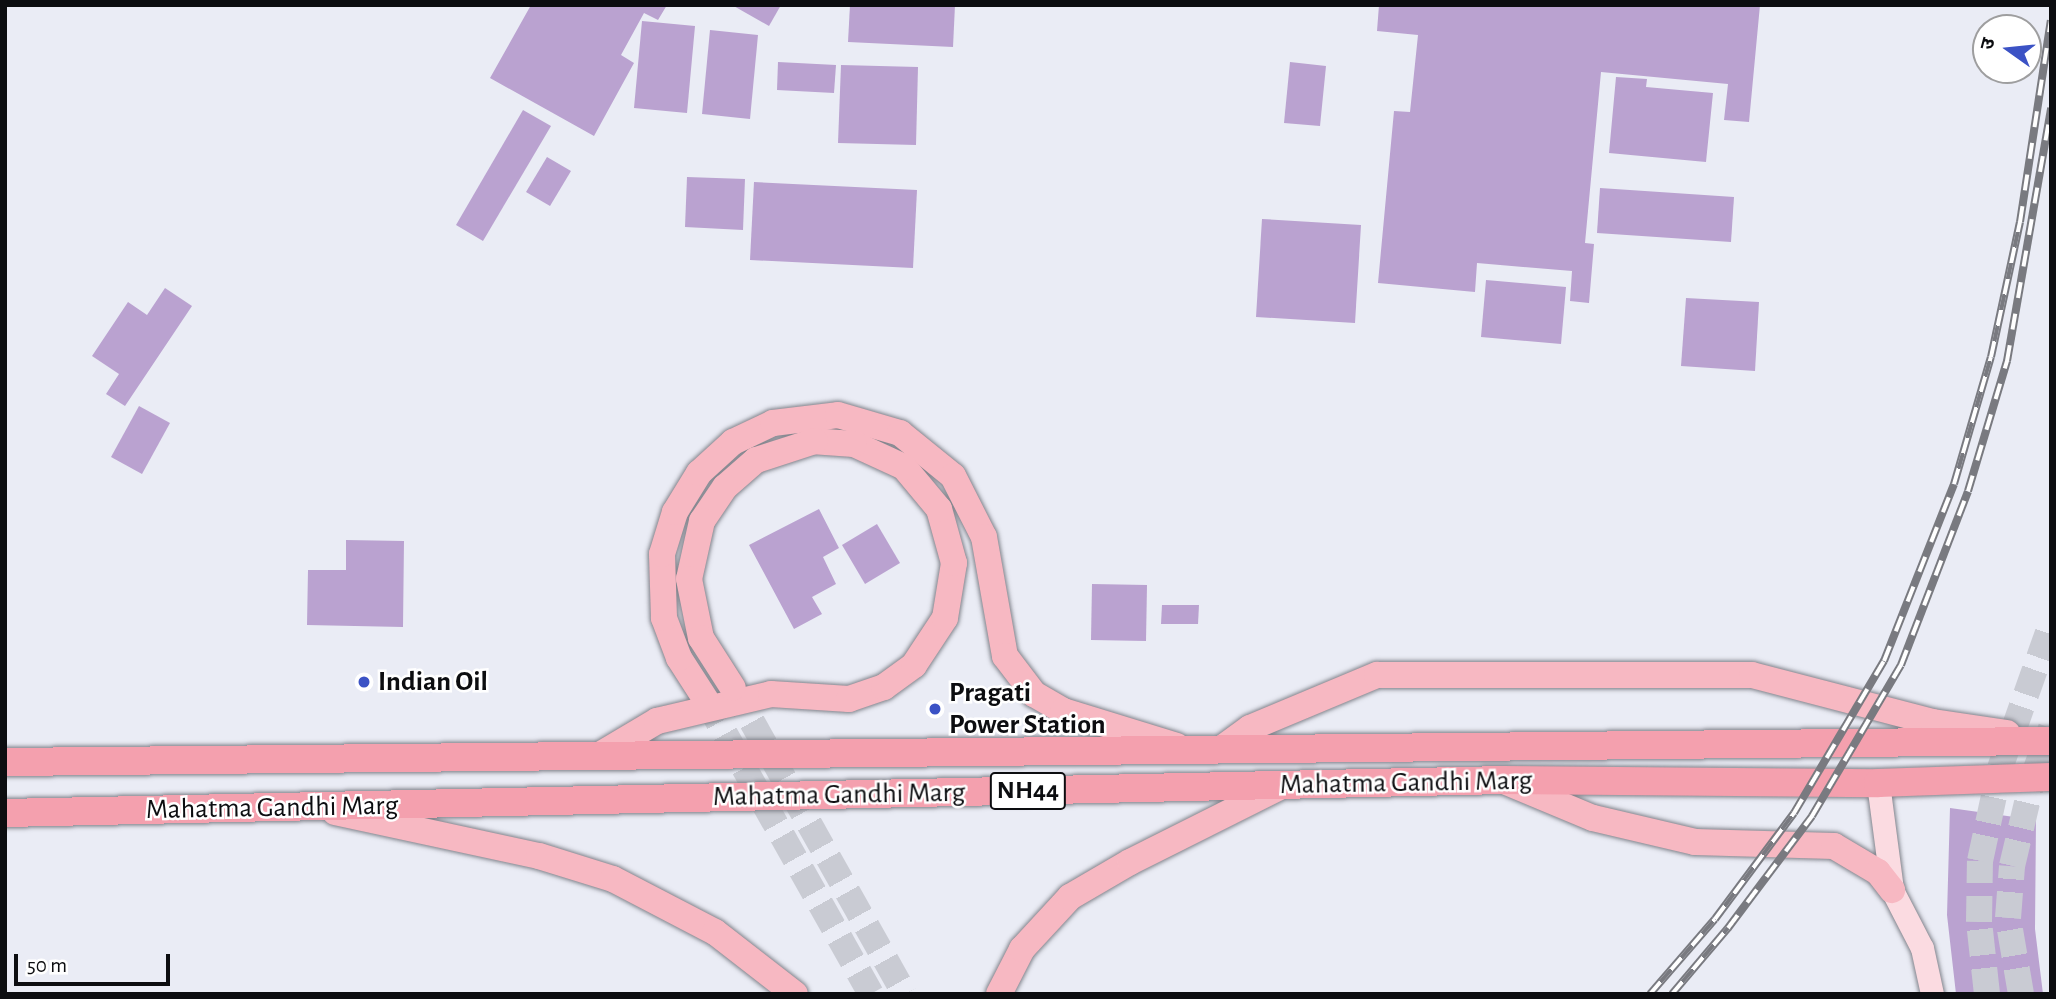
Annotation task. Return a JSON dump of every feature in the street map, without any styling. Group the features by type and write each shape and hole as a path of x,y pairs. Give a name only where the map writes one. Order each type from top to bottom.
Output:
{"highway":[{"name":"Mahatma Gandhi Marg","path":"5,762 2051,740"},
{"name":"Mahatma Gandhi Marg","path":"5,813 1503,780 1878,783 2051,777"}],"main road":[{"path":"706,701 679,658 662,607 662,554 675,512 699,473 733,442 773,423 838,415 900,433 937,459 960,485 984,537 1000,642 1013,670 1034,694 1063,711 1186,749"},
{"path":"598,756 657,720 771,694 849,699 884,687 914,665 945,618 954,563 939,509 904,467 854,444 815,441 756,460 725,487 702,521 689,579 701,638 733,688"},
{"path":"1221,749 1250,728 1377,675 1752,675 1933,722 2051,740"},
{"path":"1503,780 1593,818 1695,842 1835,846 1878,872 1892,890 1922,948 1933,994"},
{"path":"1878,783 1892,890"},
{"path":"999,994 1022,949 1070,897 1130,862 1284,785"},
{"path":"313,807 540,856 613,879 715,932 795,994"}],"building":[{"path":"531,5 667,5 658,20 644,13 621,55 634,63 594,136 490,78"},
{"path":"732,5 781,5 769,26"},
{"path":"850,5 955,5 953,47 848,42"},
{"path":"1379,5 1760,5 1749,122 1724,120 1728,84 1601,72 1585,243 1594,244 1589,303 1570,301 1572,271 1477,263 1475,292 1378,283 1394,111 1410,112 1418,35 1377,31"},
{"path":"642,21 695,26 687,113 634,108"},
{"path":"710,30 758,35 750,119 702,114"},
{"path":"778,62 836,65 834,93 777,90"},
{"path":"1290,62 1326,66 1320,126 1284,123"},
{"path":"841,65 918,67 916,145 838,143"},
{"path":"1616,77 1647,79 1646,87 1713,93 1706,162 1609,153"},
{"path":"523,110 551,126 483,241 456,225"},
{"path":"547,157 571,171 550,206 526,192"},
{"path":"687,177 745,179 743,230 685,227"},
{"path":"754,182 917,190 913,268 750,260"},
{"path":"1600,188 1734,197 1731,242 1597,233"},
{"path":"1262,219 1361,225 1355,323 1256,317"},
{"path":"1486,280 1566,287 1561,344 1481,337"},
{"path":"165,288 192,306 125,406 106,394 119,374 92,356 128,302 147,315"},
{"path":"1686,298 1759,302 1755,371 1681,366"},
{"path":"139,406 170,423 142,474 111,457"},
{"path":"819,509 839,548 823,557 836,584 812,597 822,614 794,629 749,545"},
{"path":"877,524 900,563 865,584 842,545"},
{"path":"346,540 404,541 403,627 307,625 308,570 346,570"},
{"path":"1092,584 1147,585 1146,641 1091,640"},
{"path":"1162,605 1199,605 1198,624 1161,624"},
{"path":"1950,808 2036,820 2035,929 2043,994 1956,994 1947,915"}],"tunnel":[{"path":"1987,994 1979,922 1980,861 2000,768 2051,624"},
{"path":"733,688 905,994"},
{"path":"706,700 871,994"},
{"path":"2021,994 2008,918 2012,866 2033,777 2051,728"}],"railway":[{"path":"1650,994 1715,919 1794,813 1884,661 1954,484 1991,357 2020,222 2051,20"},
{"path":"1672,994 1728,928 1812,816 1901,665 1968,491 2007,361 2051,108"}],"place":[{"name":"Indian Oil","path":"364,682"},
{"name":"Pragati Power Station","path":"935,709"}]}
